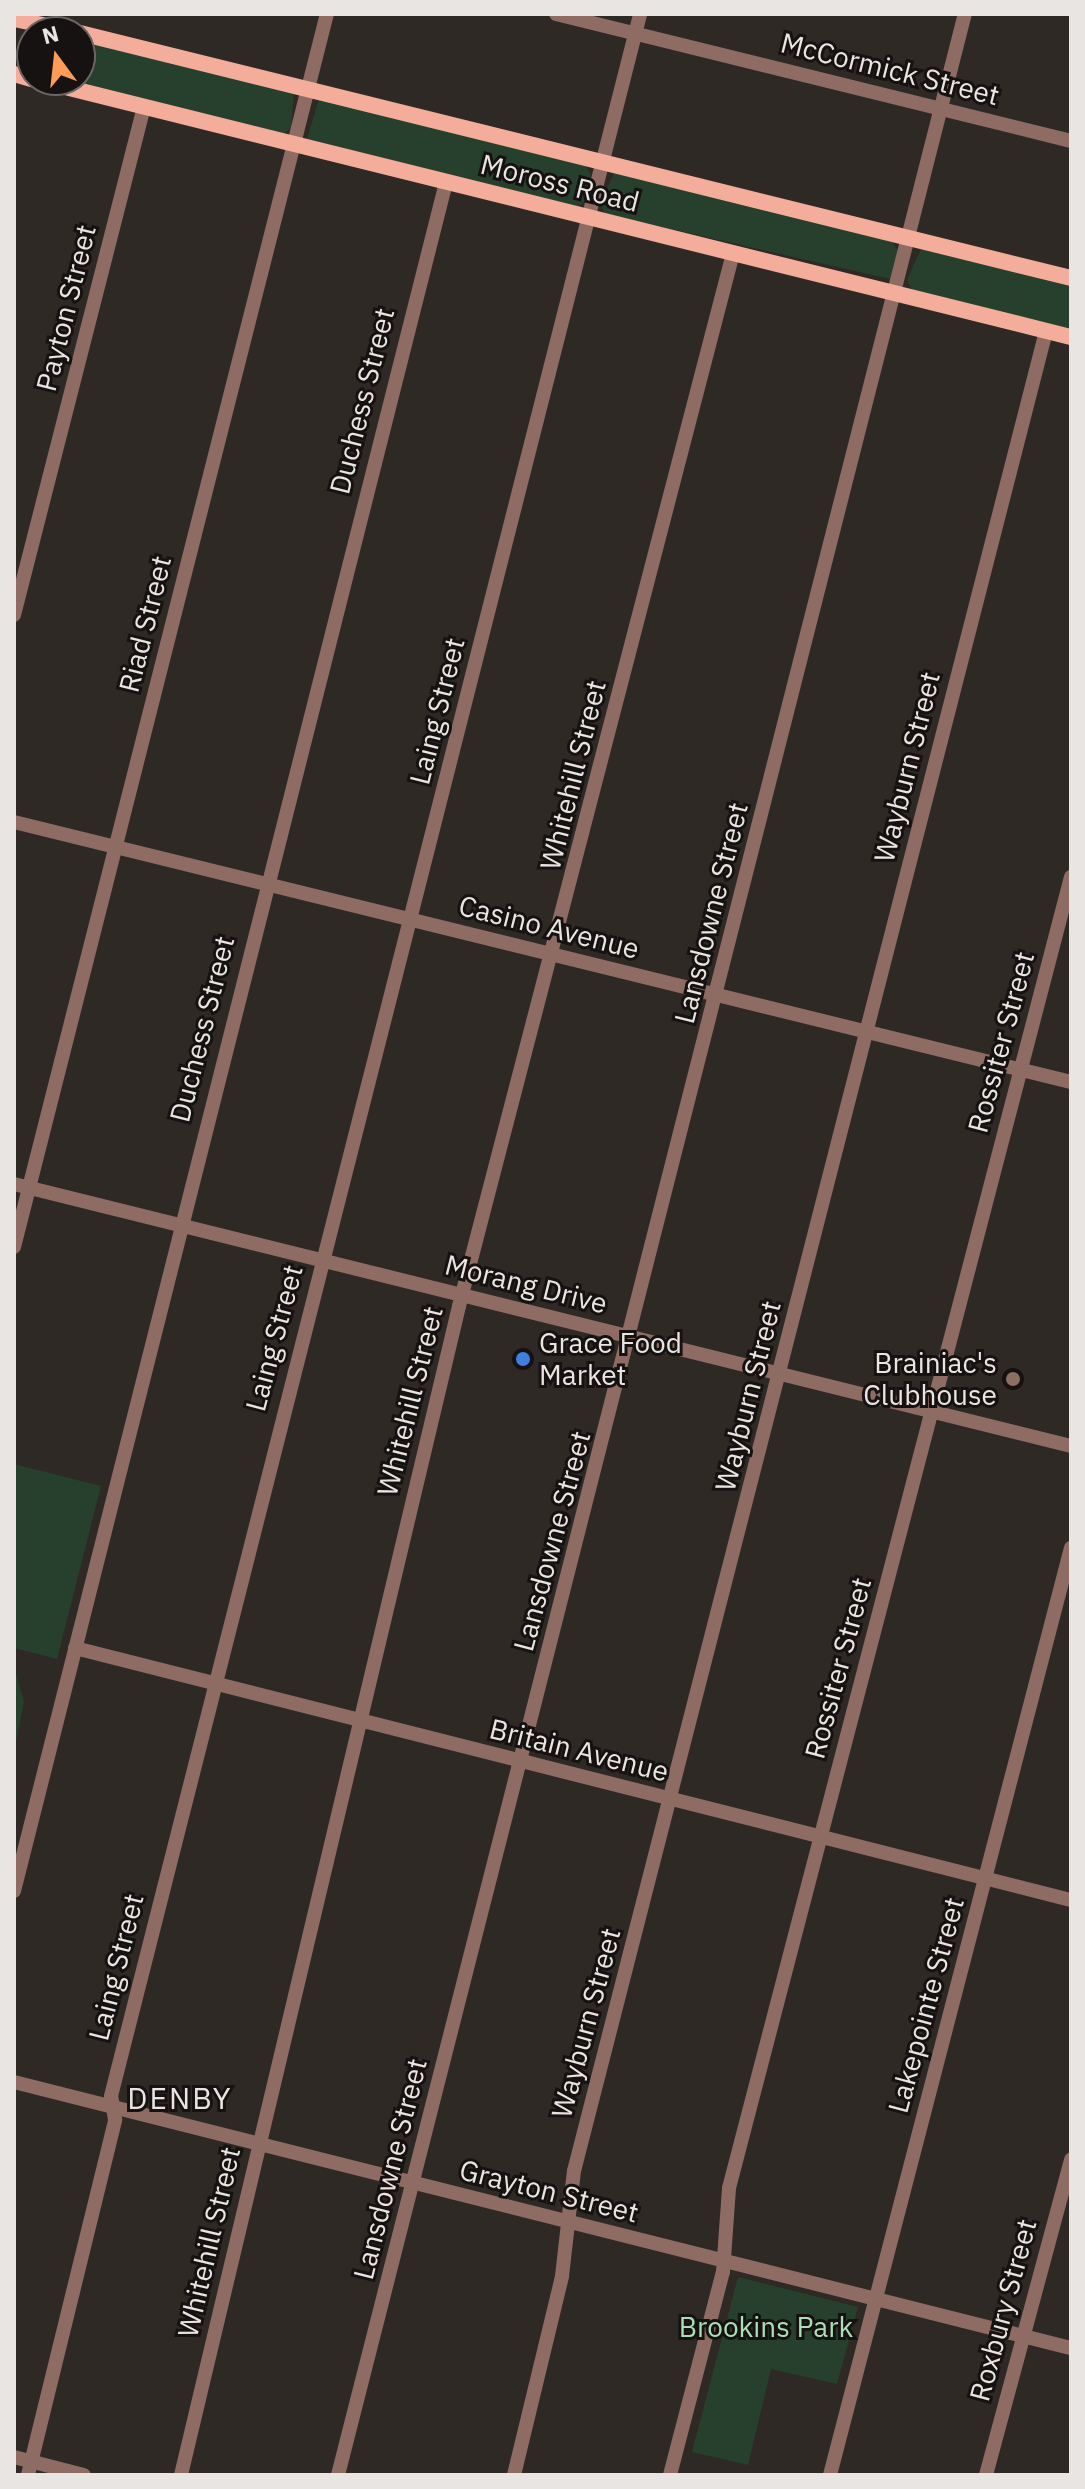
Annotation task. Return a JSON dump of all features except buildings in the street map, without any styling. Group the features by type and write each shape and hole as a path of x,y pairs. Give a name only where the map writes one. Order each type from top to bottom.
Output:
{"main road":[{"name":"Moross Road","path":"96,36 1071,278"},
{"name":"Moross Road","path":"96,95 1071,337"}],"street":[{"path":"14,19 19,14"},
{"name":"Riad Street","path":"14,1247 21,1186 115,847 327,14"},
{"name":"McCormick Street","path":"556,14 1071,141"},
{"name":"Laing Street","path":"30,2468 214,1684 640,14"},
{"name":"Lansdowne Street","path":"338,2475 965,14"},
{"name":"Payton Street","path":"14,615 144,107"},
{"name":"Duchess Street","path":"14,1891 179,1225 446,182"},
{"name":"Whitehill Street","path":"181,2475 357,1721 733,253"},
{"name":"Wayburn Street","path":"514,2475 562,2276 567,2222 671,1800 1046,331"},
{"name":"Casino Avenue","path":"14,822 1071,1082"},
{"name":"Rossiter Street","path":"670,2475 722,2261 729,2188 1071,877"},
{"name":"Morang Drive","path":"21,1186 1071,1446"},
{"name":"Lakepointe Street","path":"830,2475 1071,1548"},
{"name":"Britain Avenue","path":"75,1648 1071,1900"},
{"name":"Grayton Street","path":"14,2082 1071,2348"},
{"name":"Roxbury Street","path":"986,2475 1071,2159"},
{"path":"14,2457 30,2468 84,2475"}],"green space":[{"path":"96,43 294,93 291,128 283,134 96,88"},
{"path":"319,99 585,165 591,175 585,201 579,207 307,139"},
{"path":"614,173 892,241 898,251 890,279 605,214 600,204"},
{"path":"921,249 1071,285 1071,330 912,290 907,280"},
{"path":"14,1464 101,1486 57,1659 14,1648"},
{"path":"14,1667 24,1702 14,1751"},
{"name":"Brookins Park","path":"738,2277 858,2307 837,2384 771,2369 748,2465 692,2452"}],"place":[{"name":"Grace Food Market","path":"523,1359"},
{"name":"Brainiac's Clubhouse","path":"1013,1379"}],"district":[{"name":"DENBY","path":"180,2098"}]}
